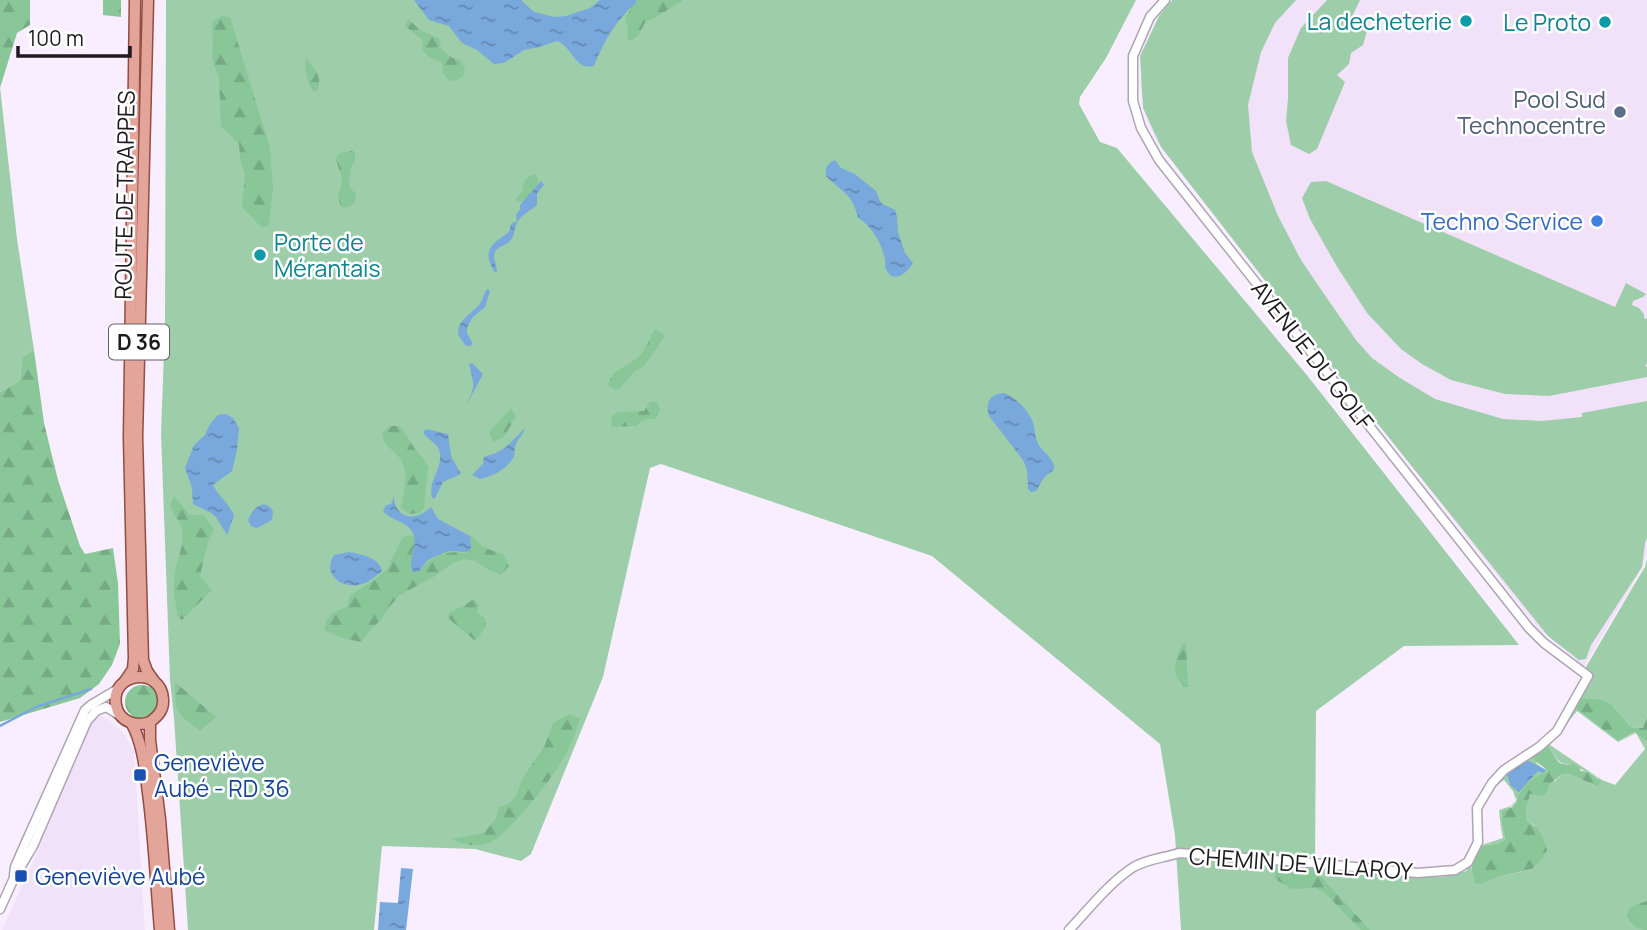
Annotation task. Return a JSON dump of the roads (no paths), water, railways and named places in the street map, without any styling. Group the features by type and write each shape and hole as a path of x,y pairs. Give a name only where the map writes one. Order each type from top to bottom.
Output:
{"main road":[{"name":"ROUTE DE TRAPPES","path":"122,685 133,669 134,658 129,437 135,0"},
{"name":"ROUTE DE TRAPPES","path":"148,0 136,437 143,660 154,681"},
{"path":"132,724 150,722 162,711 164,703 160,687 154,681 140,676 122,685 115,702 121,716 132,724 141,744 152,822 160,930"},
{"path":"150,722 169,930"}],"street":[{"name":"AVENUE DU GOLF","path":"1165,0 1150,17 1133,56 1133,101 1141,128 1159,160 1529,628 1544,643 1588,676 1557,732 1504,770 1492,783 1477,808 1478,842 1471,857"},
{"path":"14,878 15,867 85,710 122,685"},
{"path":"0,909 38,835 87,721 102,708 121,716"},
{"path":"38,835 38,828 50,798 51,785"},
{"name":"CHEMIN DE VILLAROY","path":"1069,930 1132,868 1179,853 1418,873 1455,870 1471,857"}],"water":[{"path":"414,0 521,0 534,12 555,17 590,8 600,0 636,0 636,3 622,16 611,32 594,66 588,67 578,62 557,41 524,50 504,63 494,64 477,50 462,43 449,26 429,20"},
{"path":"835,160 841,168 855,174 876,191 881,203 895,210 905,253 913,263 901,275 890,275 876,236 858,218 849,198 826,176 830,162"},
{"path":"541,181 544,185 537,193 537,205 520,219 512,239 495,253 497,272 494,272 489,260 490,250 494,243 509,232 511,224 517,221 520,205"},
{"path":"487,289 490,291 485,307 472,318 467,328 473,344 466,346 459,335 459,327 480,304"},
{"path":"472,363 483,374 467,404 473,388 469,364"},
{"path":"1004,393 1016,400 1027,412 1038,444 1054,464 1053,470 1036,491 1031,492 1028,489 1027,470 1023,460 989,416 990,400 995,395"},
{"path":"226,414 233,418 239,428 237,450 232,471 213,485 234,516 227,535 216,517 193,504 192,488 185,468 194,445 205,435 218,415"},
{"path":"426,429 448,434 451,456 461,474 443,482 433,499 431,488 439,466 440,454 438,447 423,432"},
{"path":"524,429 515,446 514,456 504,468 480,479 472,475 483,464 484,457 506,447"},
{"path":"394,496 397,508 407,516 418,515 431,507 438,519 470,536 469,551 441,554 413,573 411,562 414,535 408,527 383,511 386,505 391,504"},
{"path":"264,504 273,511 272,520 257,528 251,526 248,520 250,515"},
{"path":"349,552 374,560 382,571 361,584 339,582 330,568 331,562 334,555"},
{"path":"1527,760 1546,770 1543,773 1538,771 1519,792 1510,785 1507,774"},
{"path":"401,868 413,869 406,930 378,930 380,902 398,903"}],"waterway":[{"path":"0,726 36,707 91,689"}],"place":[{"name":"La decheterie","path":"1466,21"},
{"name":"Le Proto","path":"1605,22"},
{"name":"Pool Sud Technocentre","path":"1620,112"},
{"name":"Techno Service","path":"1597,221"},
{"name":"Porte de Mérantais","path":"260,255"},
{"name":"Geneviève Aubé - RD 36","path":"140,775"},
{"name":"Geneviève Aubé","path":"21,876"}]}
